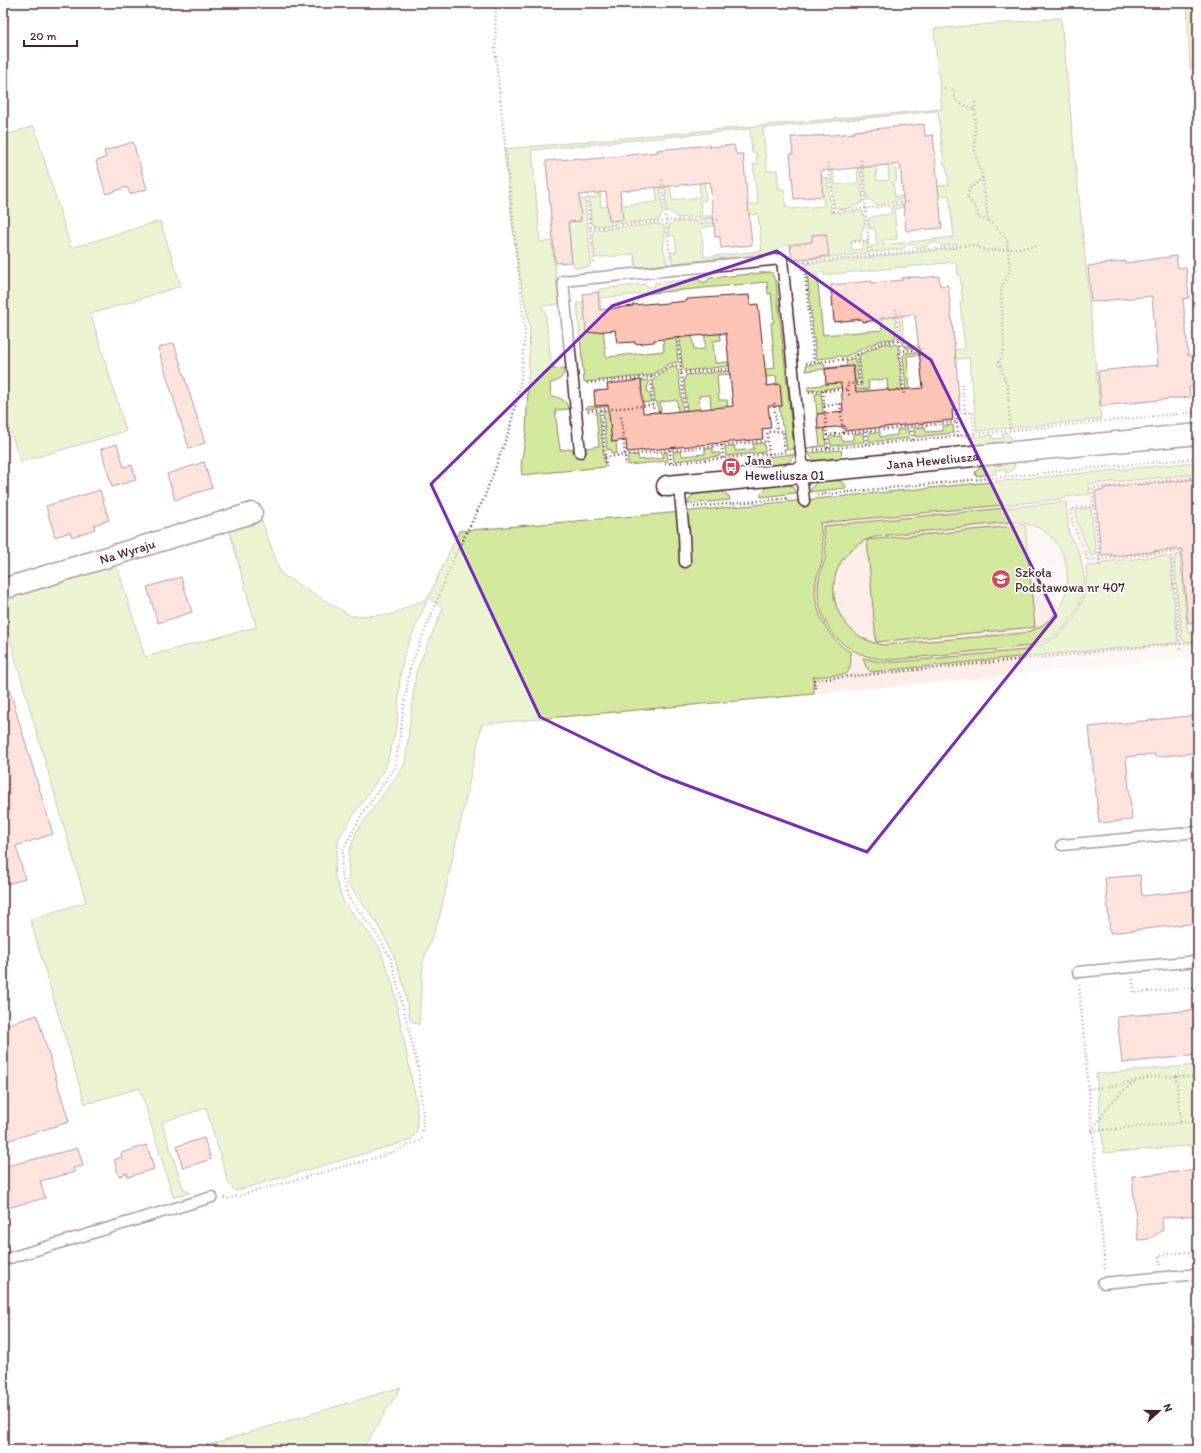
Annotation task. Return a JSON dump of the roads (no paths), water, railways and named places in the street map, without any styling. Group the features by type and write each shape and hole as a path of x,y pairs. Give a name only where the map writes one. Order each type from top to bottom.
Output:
{"street":[{"name":"Jana Heweliusza","path":"673,486 1198,434"},
{"name":"Na Wyraju","path":"3,589 252,513"}],"lane":[{"path":"580,452 563,281 782,259 804,498"},
{"path":"673,486 684,535 685,562"},
{"path":"1062,845 1198,832"},
{"path":"1078,972 1198,961"},
{"path":"3,1260 212,1197"},
{"path":"1105,1282 1198,1274"}],"place":[{"name":"Jana Heweliusza 01","path":"731,467"},
{"name":"Szkoła Podstawowa nr 407","path":"1001,579"}]}
